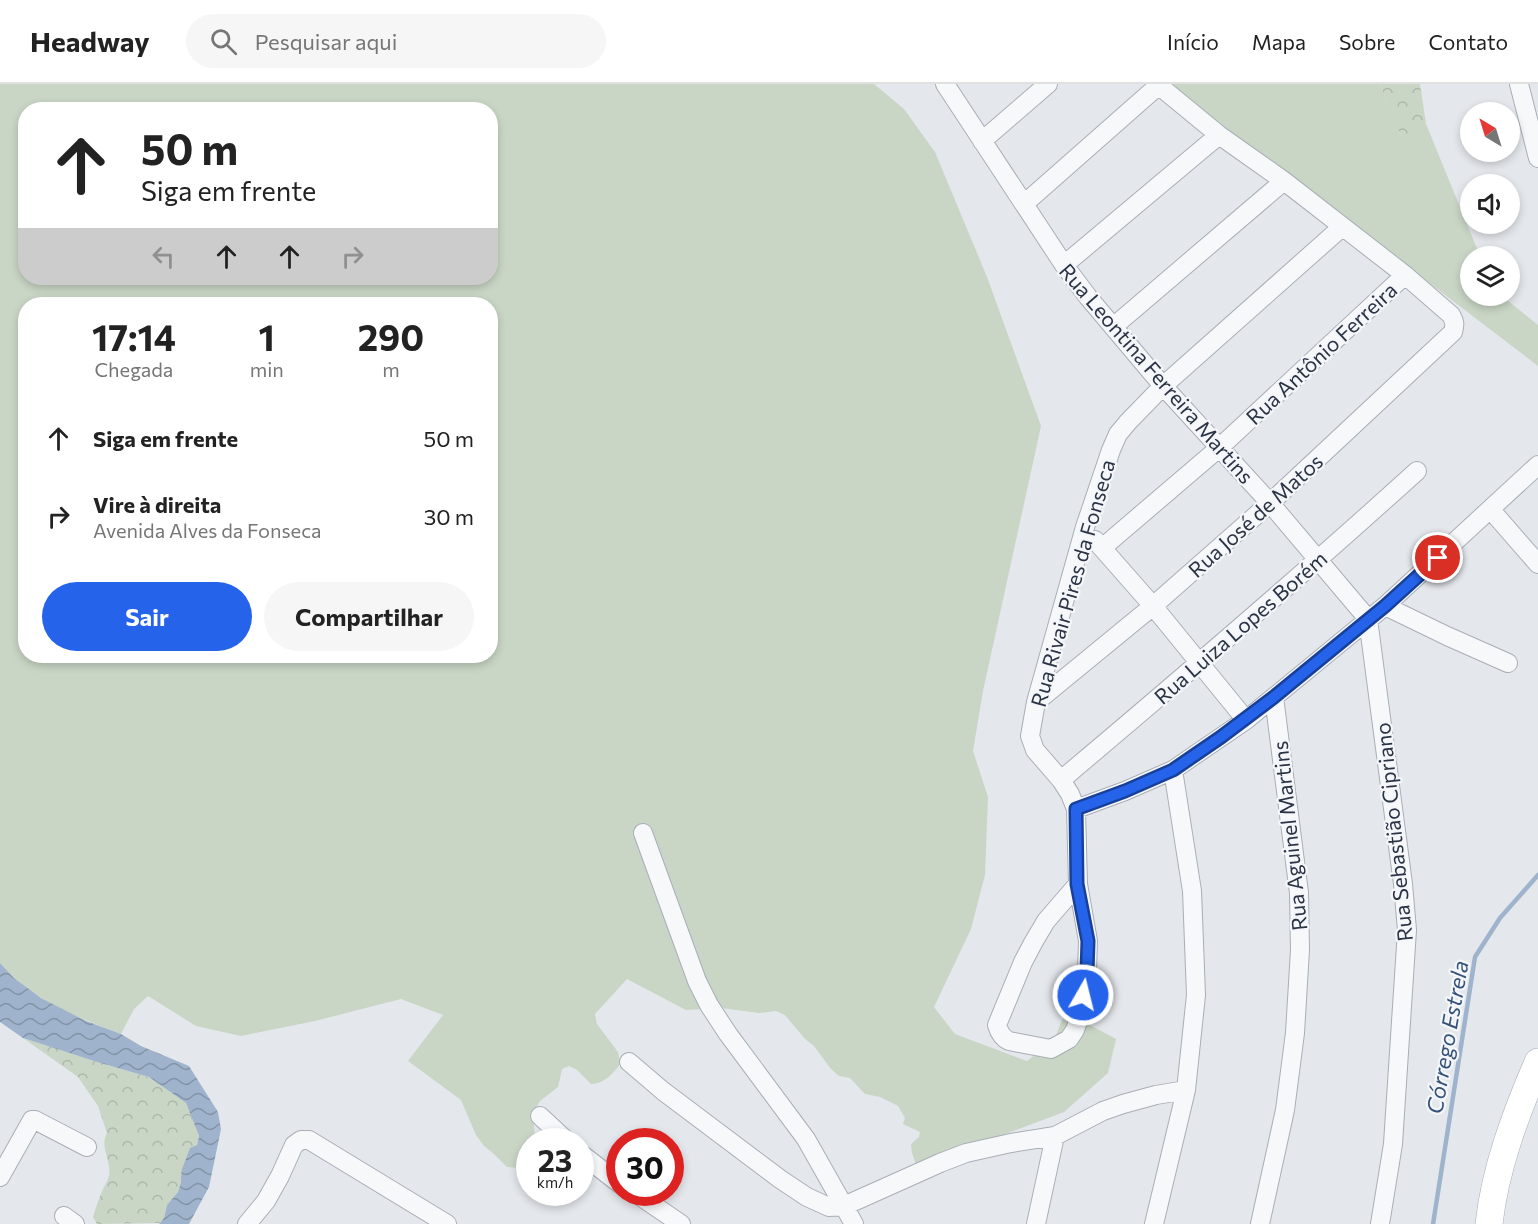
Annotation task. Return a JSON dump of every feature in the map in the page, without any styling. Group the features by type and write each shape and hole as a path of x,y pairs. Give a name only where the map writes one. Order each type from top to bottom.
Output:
{"main road":[{"path":"1489,1224 1492,1200 1507,1146 1538,1062"}],"street":[{"name":"Rua Leontina Ferreira Martins","path":"945,84 1064,266 1163,386 1270,503 1368,619"},
{"path":"982,141 1048,84"},
{"path":"1519,84 1538,158"},
{"path":"1024,204 1158,85 1219,135 1284,181 1405,275"},
{"path":"1064,266 1219,135"},
{"path":"1113,327 1284,181"},
{"name":"Rua Rivair Pires da Fonseca","path":"1076,809 1061,780 1035,750 1030,736 1036,702 1084,527 1118,434 1163,386 1342,227"},
{"name":"Rua José de Matos","path":"1036,702 1153,606 1270,503 1453,332 1454,321 1451,315 1405,275"},
{"name":"Rua Antônio Ferreira","path":"1102,548 1219,448 1405,275"},
{"path":"1077,884 1046,921 1023,962 997,1025 1005,1039 1051,1049 1069,1040 1079,1018 1087,971 1088,941 1077,884 1076,809 1173,770 1246,720 1385,606 1538,465"},
{"name":"Rua Luiza Lopes Borém","path":"1061,780 1319,560 1417,471"},
{"path":"1491,510 1538,564"},
{"path":"1084,527 1153,606 1246,720"},
{"path":"1385,606 1508,663"},
{"name":"Rua Sebastião Cipriano","path":"1368,619 1407,930 1393,1144 1380,1224"},
{"name":"Rua Aguinel Martins","path":"1260,1224 1285,1110 1295,1032 1300,951 1299,893 1274,697"},
{"path":"1154,1224 1186,1090 1196,995 1192,891 1173,770"},
{"path":"643,833 697,981 709,1005 806,1139 854,1224"},
{"path":"629,1062 780,1179 807,1197 829,1207 844,1206 966,1153 1055,1136 1103,1111 1156,1095 1186,1090"},
{"path":"540,1116 553,1128"},
{"path":"0,1177 30,1122 35,1120 87,1147"},
{"path":"1036,1224 1055,1136"},
{"path":"247,1224 266,1202 294,1145 301,1140 309,1140 447,1224"},
{"path":"655,1206 681,1224"}],"green space":[{"path":"0,84 874,84 904,109 935,152 987,277 1041,426 983,691 973,751 988,797 985,875 971,929 934,1007 955,1034 1027,1061 1054,1040 1063,1018 1088,1024 1116,1039 1108,1073 1064,1112 971,1147 918,1170 911,1144 919,1137 920,1132 903,1124 905,1118 898,1106 880,1097 865,1094 850,1078 839,1076 785,1015 776,1011 759,1013 721,1008 686,1010 627,979 595,1014 597,1024 618,1052 620,1064 611,1075 596,1084 591,1084 577,1070 569,1066 562,1069 558,1087 540,1101 533,1113 534,1128 516,1128 516,1168 507,1167 484,1146 476,1135 461,1100 408,1061 443,1015 401,999 315,1021 241,1036 196,1026 148,996 134,1009 121,1034 71,1014 26,987 0,963"},
{"path":"1169,84 1380,84 1402,138 1426,124 1460,207 1460,234 1471,234 1476,246 1460,246 1460,306 1514,306 1538,325 1538,366"},
{"path":"1380,84 1420,84 1426,124 1402,139"},
{"path":"23,1038 149,1077 186,1103 199,1136 197,1145 190,1149 178,1192 167,1205 164,1218 160,1223 97,1224 93,1217 109,1178 104,1143 107,1133 98,1106 78,1077"}],"water":[{"path":"0,963 14,978 41,998 86,1021 121,1034 141,1046 189,1066 218,1112 221,1129 209,1187 189,1224 159,1224 164,1218 167,1205 178,1192 182,1169 190,1148 197,1145 199,1136 186,1103 149,1077 23,1038 0,1022"}],"waterway":[{"name":"Córrego Estrela","path":"1433,1224 1475,957 1500,918 1538,875"}],"route":[{"path":"1083,995 1088,941 1077,884 1076,809 1173,770 1246,720 1385,606 1438,558"}]}
